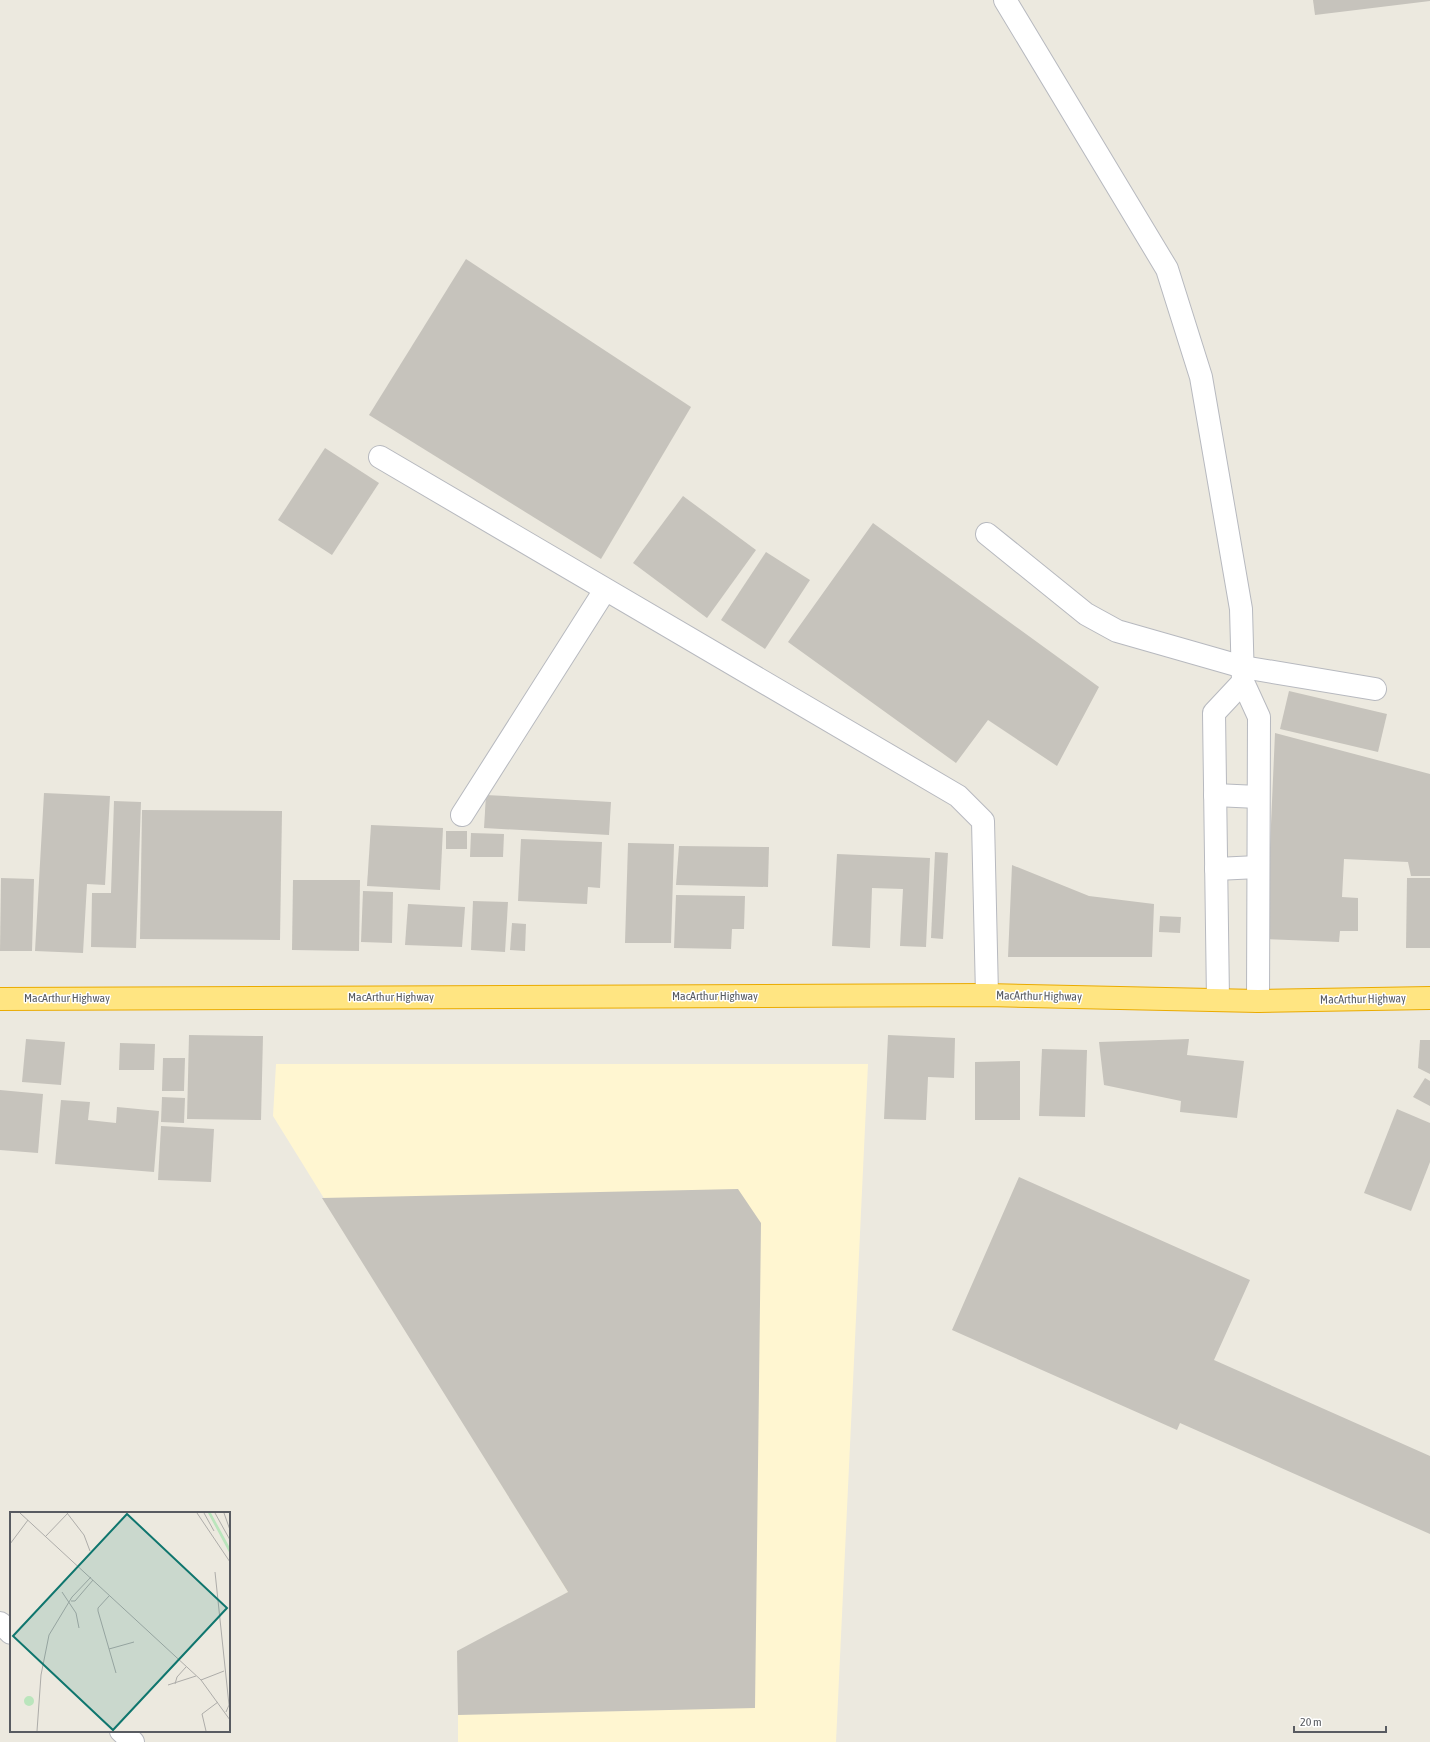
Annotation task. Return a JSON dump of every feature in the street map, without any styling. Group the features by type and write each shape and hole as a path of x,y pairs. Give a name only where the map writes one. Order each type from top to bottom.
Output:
{"highway":[{"name":"MacArthur Highway","path":"0,998 987,995 1258,1001 1430,998"}],"street":[{"path":"1005,0 1167,270 1201,377 1241,609 1243,675 1258,717 1258,1001"},
{"path":"380,457 958,796 983,820 987,995"},
{"path":"987,534 1086,614 1117,631 1243,675 1375,689"},
{"path":"462,815 605,590"},
{"path":"1218,1000 1214,713 1243,675"},
{"path":"1215,795 1258,797"},
{"path":"1216,869 1258,867"},
{"path":"0,1623 10,1631"},
{"path":"122,1732 133,1742"}],"shaded area":[{"path":"276,1064 868,1064 836,1742 458,1742 458,1715 568,1592 273,1116"}],"building":[{"path":"1313,0 1430,0 1430,1 1315,15"},
{"path":"466,259 691,407 601,559 369,415"},
{"path":"325,448 379,483 332,555 278,520"},
{"path":"683,496 756,550 707,618 633,563"},
{"path":"873,523 1099,687 1057,766 988,720 956,763 788,642"},
{"path":"766,552 810,580 765,649 721,620"},
{"path":"1289,691 1387,714 1378,752 1280,729"},
{"path":"1275,733 1430,774 1430,876 1411,876 1408,862 1344,859 1342,897 1358,898 1358,931 1340,931 1339,942 1266,939"},
{"path":"44,793 110,796 105,885 87,884 83,953 35,951"},
{"path":"486,795 611,802 609,835 484,828"},
{"path":"114,801 141,802 136,948 91,947 92,893 111,893"},
{"path":"142,810 282,811 280,940 140,939"},
{"path":"371,825 443,828 440,890 367,886"},
{"path":"446,831 467,831 467,849 446,849"},
{"path":"471,833 504,834 503,857 470,857"},
{"path":"521,839 602,842 600,888 588,887 587,904 518,901"},
{"path":"628,843 674,844 671,943 625,943"},
{"path":"679,846 769,847 768,887 676,885"},
{"path":"935,852 948,853 943,939 931,938"},
{"path":"837,854 930,858 926,947 900,946 903,889 872,888 870,948 832,946"},
{"path":"1012,865 1089,896 1154,904 1152,957 1008,957"},
{"path":"1,878 34,879 32,951 0,951"},
{"path":"1407,878 1430,878 1430,948 1406,948"},
{"path":"293,880 360,880 359,951 292,950"},
{"path":"363,891 393,892 392,943 361,942"},
{"path":"676,895 745,896 744,929 732,929 731,949 674,948"},
{"path":"473,901 508,902 505,952 471,950"},
{"path":"408,904 465,907 462,947 405,945"},
{"path":"1160,916 1181,917 1180,933 1159,932"},
{"path":"512,923 526,924 525,951 510,950"},
{"path":"189,1035 263,1036 261,1120 187,1119"},
{"path":"888,1035 955,1038 954,1078 928,1077 926,1120 884,1119"},
{"path":"26,1039 65,1042 61,1085 22,1082"},
{"path":"1189,1039 1187,1055 1244,1061 1237,1118 1180,1112 1181,1101 1104,1085 1099,1042"},
{"path":"1420,1040 1430,1040 1430,1074 1418,1068"},
{"path":"120,1043 155,1044 154,1070 119,1070"},
{"path":"1042,1049 1087,1050 1085,1117 1039,1116"},
{"path":"163,1058 185,1058 184,1091 162,1091"},
{"path":"1020,1061 1020,1120 975,1120 975,1062"},
{"path":"1425,1078 1430,1081 1430,1106 1413,1097"},
{"path":"0,1090 43,1094 38,1153 0,1150"},
{"path":"162,1097 185,1098 184,1123 161,1122"},
{"path":"61,1100 90,1102 88,1120 116,1123 117,1107 159,1111 154,1172 55,1164"},
{"path":"1397,1109 1430,1123 1430,1162 1411,1211 1364,1193"},
{"path":"161,1126 214,1129 211,1182 158,1180"},
{"path":"1019,1177 1250,1280 1214,1360 1430,1456 1430,1534 1180,1423 1177,1430 952,1330"},
{"path":"738,1189 761,1223 755,1708 458,1715 457,1651 568,1592 322,1198"}]}
